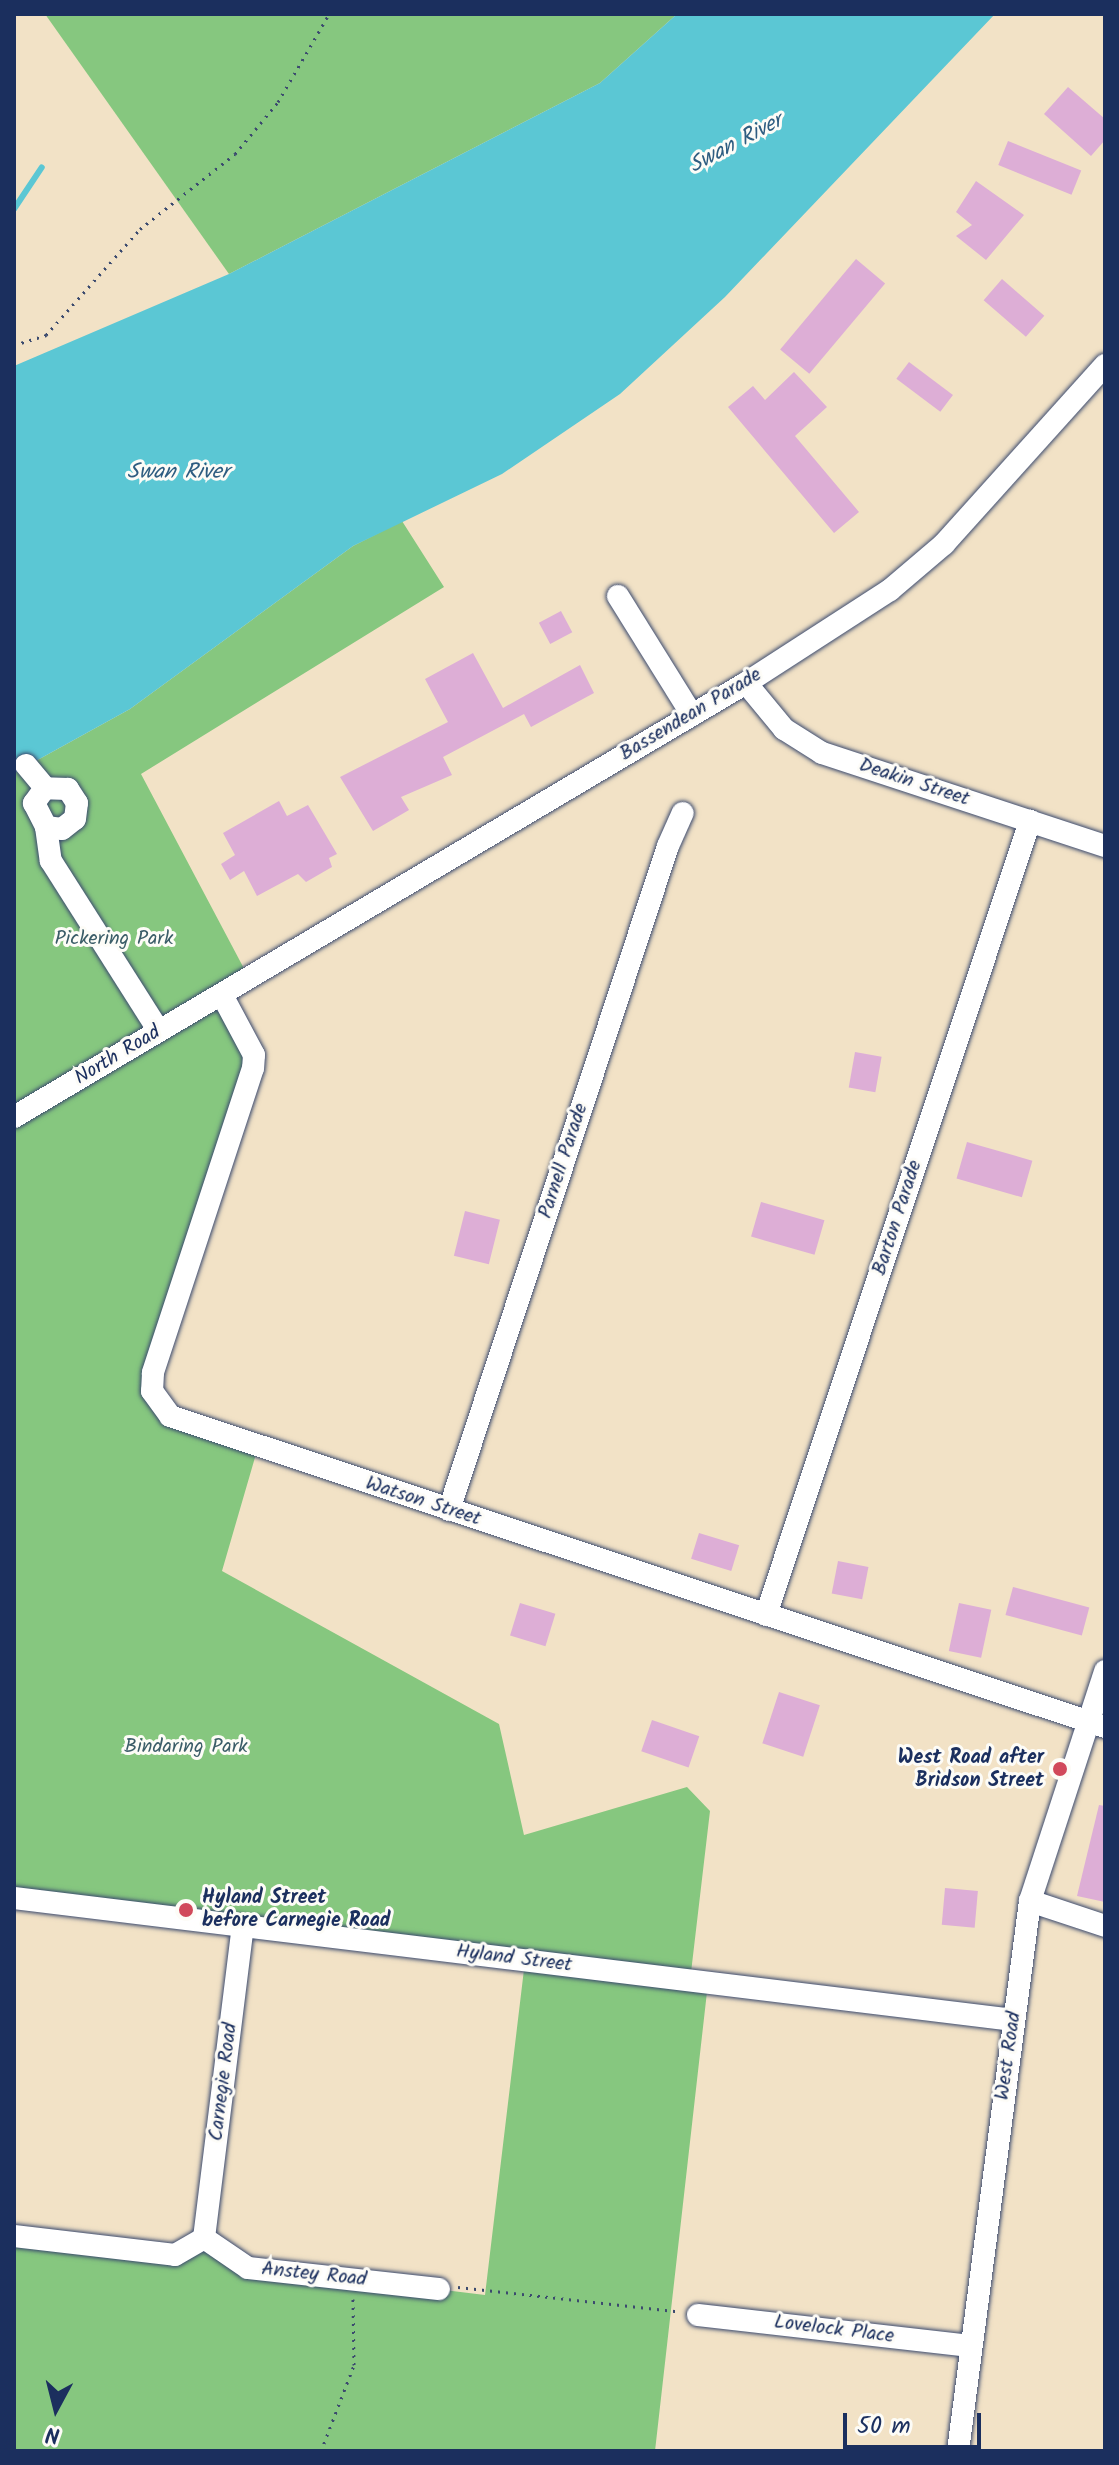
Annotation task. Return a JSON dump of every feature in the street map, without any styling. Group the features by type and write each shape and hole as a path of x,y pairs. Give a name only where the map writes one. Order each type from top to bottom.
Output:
{"street":[{"name":"Bassendean Parade","path":"222,995 746,683 917,570 1105,365"},
{"path":"618,596 692,715"},
{"name":"Deakin Street","path":"746,683 802,743 1105,846"},
{"path":"26,765 45,788 68,789 78,811 62,829 46,827"},
{"path":"45,788 34,803 46,827 51,861 159,1031"},
{"name":"Parnell Parade","path":"449,1510 683,813"},
{"name":"Barton Parade","path":"766,1615 1030,821"},
{"name":"North Road","path":"14,1117 222,995"},
{"name":"Watson Street","path":"222,995 254,1055 253,1068 153,1373 152,1391 159,1406 179,1420 1097,1724"},
{"name":"West Road","path":"958,2451 1030,1901 1097,1724 1105,1671"},
{"name":"Hyland Street","path":"14,1898 1014,2020"},
{"path":"1030,1901 1105,1926"},
{"name":"Carnegie Road","path":"204,2238 243,1926"},
{"path":"14,2236 175,2255 204,2238"},
{"name":"Anstey Road","path":"204,2238 248,2268 439,2289"},
{"name":"Lovelock Place","path":"698,2315 970,2346"}],"path":[{"path":"14,345 46,335 140,229 235,154 278,102 329,14"},
{"path":"321,2451 354,2365 353,2279"},
{"path":"439,2289 698,2315"}],"green space":[{"path":"45,14 677,14 600,83 229,274"},
{"path":"402,521 444,587 141,774 249,978 222,995 254,1055 153,1373 159,1406 258,1447 222,1571 499,1724 524,1835 687,1787 710,1811 690,1981 708,1983 655,2451 14,2451 14,2236 174,2255 198,2244 239,2265 485,2295 525,1961 14,1898 14,773 130,709 353,546"}],"water":[{"name":"Swan River","path":"677,14 995,14 725,297 620,394 502,474 353,546 130,709 14,773 14,366 229,274 600,83"}],"building":[{"path":"1068,87 1105,119 1105,140 1091,156 1044,114"},
{"path":"1008,141 1081,171 1072,195 998,165"},
{"path":"976,181 1024,215 986,260 956,236 972,225 956,212"},
{"path":"856,259 885,283 809,374 780,349"},
{"path":"1002,279 1044,316 1026,337 984,300"},
{"path":"909,362 953,395 940,412 896,379"},
{"path":"794,372 827,407 795,436 859,512 834,533 728,407 753,386 765,400"},
{"path":"561,611 572,632 550,644 539,623"},
{"path":"473,653 503,708 580,665 594,693 531,727 524,714 443,757 452,775 401,797 409,810 373,831 340,777 448,722 425,679"},
{"path":"279,801 287,816 308,805 337,854 329,858 332,867 306,882 298,874 257,896 244,871 230,880 221,864 235,855 223,833"},
{"path":"855,1052 882,1057 875,1092 849,1087"},
{"path":"967,1142 1032,1161 1022,1197 957,1179"},
{"path":"761,1202 824,1220 815,1255 751,1237"},
{"path":"465,1211 500,1220 489,1264 454,1256"},
{"path":"699,1533 739,1545 731,1571 691,1559"},
{"path":"838,1561 868,1567 862,1599 832,1593"},
{"path":"1013,1587 1089,1607 1082,1635 1005,1615"},
{"path":"520,1603 555,1614 545,1646 510,1636"},
{"path":"959,1603 991,1610 981,1658 949,1651"},
{"path":"779,1692 820,1705 803,1757 762,1743"},
{"path":"652,1720 699,1736 689,1767 641,1751"},
{"path":"1099,1805 1105,1806 1105,1902 1077,1896"},
{"path":"945,1888 978,1891 975,1928 942,1925"}],"waterway":[{"path":"14,209 42,167"}],"place":[{"name":"West Road after Bridson Street","path":"1060,1769"},
{"name":"Hyland Street before Carnegie Road","path":"186,1910"}],"park label":[{"name":"Pickering Park","path":"114,939"},
{"name":"Bindaring Park","path":"186,1747"}]}
